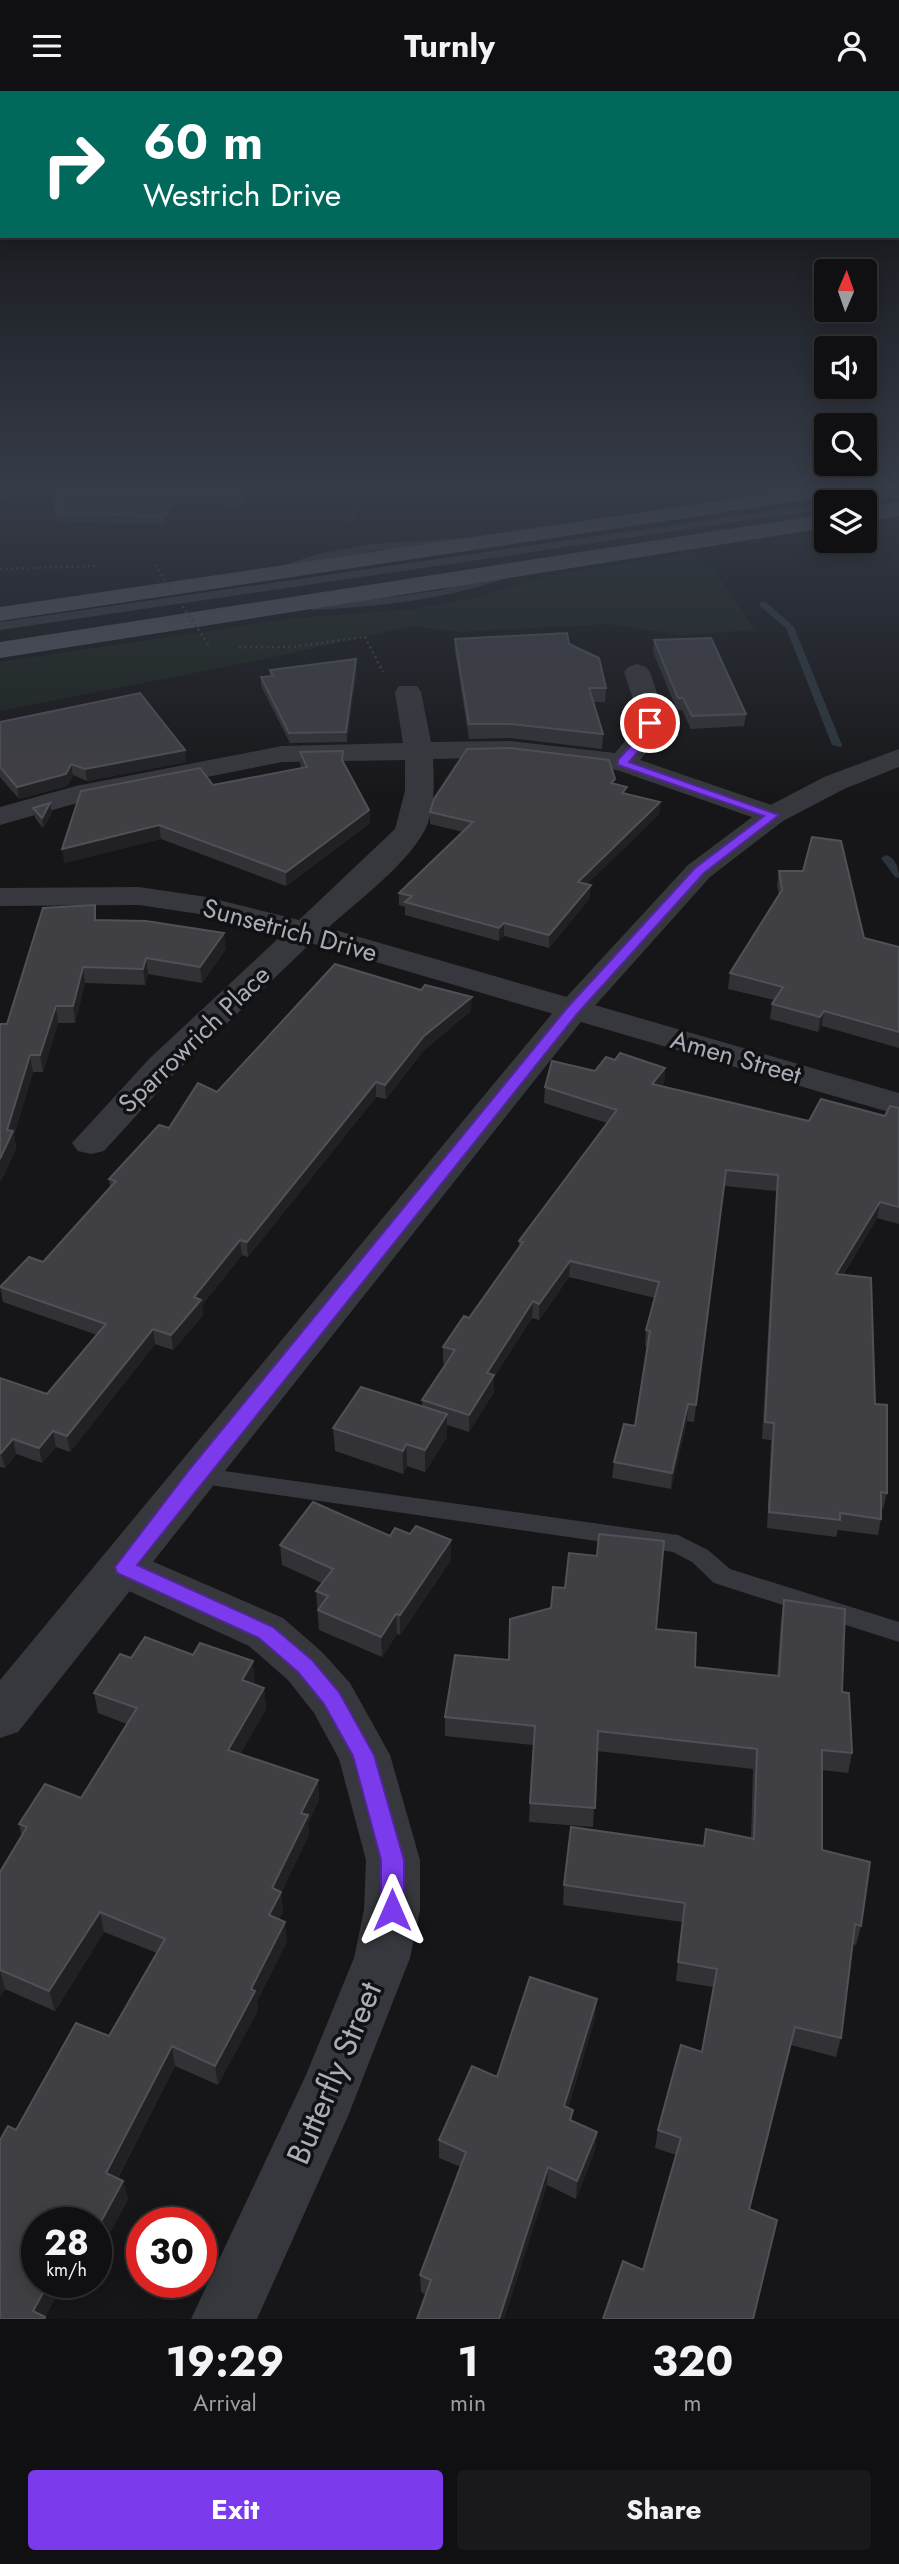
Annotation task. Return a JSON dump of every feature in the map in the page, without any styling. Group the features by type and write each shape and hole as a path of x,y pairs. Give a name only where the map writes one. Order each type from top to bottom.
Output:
{"main road":[{"path":"0,614 149,592"},
{"path":"0,650 374,592"}],"street":[{"path":"622,763 649,732 650,713 637,672"},
{"name":"Sparrowrich Place","path":"91,1143 141,1085 199,1027 307,932 394,850 412,826 419,801 418,751 408,692"},
{"path":"0,816 76,795 200,768 282,754 538,750 622,763 773,815"},
{"path":"0,1717 572,1011 699,871 773,815 834,783 899,757"},
{"name":"Sunsetrich Drive","path":"0,897 151,897 207,906 307,932 572,1011"},
{"name":"Amen Street","path":"572,1011 899,1104"},
{"name":"Butterfly Street","path":"124,1567 266,1632 305,1666 332,1698 364,1755 393,1860 392,1910 382,1958 327,2095 224,2319"}],"lane":[{"path":"0,627 228,592"},
{"path":"0,636 296,592"},
{"path":"196,1475 678,1544 699,1556 722,1576 899,1632"}],"path":[{"path":"172,592 210,647"},
{"path":"237,647 292,647 365,637 391,685 408,692"}],"shaded area":[{"path":"495,592 729,592 755,630 683,635 608,624 459,632 411,626 275,657 0,711 0,662 297,618 408,610"}],"building":[{"path":"567,633 569,644 599,658 606,688 589,688 603,734 511,724 469,724 455,639"},
{"path":"711,638 746,714 692,716 683,698 678,698 654,640"},
{"path":"356,659 346,732 289,733 261,677 273,676 270,670"},
{"path":"140,693 185,750 85,769 71,764 66,774 17,787 0,767 0,722"},
{"path":"510,748 609,760 615,779 611,783 627,787 622,793 660,802 578,882 591,885 549,935 504,923 499,928 405,902 412,896 399,893 473,822 430,812 434,799 467,749"},
{"path":"343,751 342,760 369,810 286,872 159,825 62,849 81,791 200,768 213,785 307,767 300,752"},
{"path":"50,803 42,818 33,808"},
{"path":"812,837 841,841 864,938 899,947 899,1032 824,1011 820,1017 772,1004 783,987 730,973 782,890 779,871 803,871"},
{"path":"95,905 95,920 146,921 224,933 200,967 146,958 143,969 83,967 73,1006 56,1006 40,1055 30,1055 7,1130 13,1131 0,1159 0,1024 7,1024 43,908"},
{"path":"335,964 421,990 425,985 472,997 424,1036 385,1085 376,1082 247,1242 240,1240 194,1297 201,1300 171,1335 153,1329 67,1436 53,1431 39,1448 13,1439 0,1453 0,1378 47,1394 106,1324 0,1287 29,1257 43,1262 116,1181 109,1179 159,1125 169,1128 198,1083 217,1092"},
{"path":"620,1053 665,1068 652,1084 809,1121 821,1099 885,1116 890,1106 899,1108 899,1207 880,1202 836,1274 871,1278 875,1404 887,1405 887,1493 881,1492 881,1519 840,1513 840,1520 769,1512 774,1423 765,1422 778,1175 726,1170 696,1405 688,1404 672,1473 614,1462 624,1424 635,1426 650,1331 646,1330 659,1282 570,1261 539,1304 533,1301 487,1373 494,1375 469,1415 422,1400 455,1350 443,1347 464,1316 469,1318 523,1242 519,1241 617,1110 545,1087 552,1061 595,1071 606,1057 615,1060"},
{"path":"361,1387 447,1414 425,1450 406,1444 403,1451 333,1428"},
{"path":"313,1502 390,1536 395,1528 410,1534 416,1526 451,1540 400,1615 396,1614 381,1637 318,1610 328,1596 316,1591 333,1569 280,1545"},
{"path":"599,1534 664,1541 656,1629 696,1633 695,1667 779,1676 784,1600 845,1609 842,1692 849,1693 852,1753 822,1750 822,1850 870,1862 861,1926 855,1924 841,2038 795,2027 749,2209 777,2220 753,2319 603,2319 623,2261 643,2270 681,2138 658,2130 681,2045 702,2052 717,1969 678,1962 685,1903 564,1885 571,1827 704,1846 706,1829 754,1839 757,1749 598,1731 595,1808 530,1803 535,1726 445,1717 455,1655 509,1660 510,1619 551,1608 553,1587 565,1588 569,1553 597,1556"},
{"path":"145,1637 193,1655 200,1643 253,1661 242,1680 264,1688 228,1750 318,1780 301,1813 308,1815 272,1888 281,1892 269,1915 285,1922 251,1989 255,1991 215,2066 172,2046 106,2173 123,2181 109,2207 21,2207 21,2298 40,2298 33,2311 45,2317 0,2319 0,2140 8,2126 16,2130 76,2023 109,2036 165,1939 100,1912 49,1991 0,1970 0,1872 27,1827 19,1824 45,1784 81,1798 137,1708 94,1693 120,1654 131,1658"},
{"path":"530,1977 597,1999 564,2106 573,2110 570,2120 597,2132 577,2181 548,2167 499,2319 417,2319 431,2280 420,2275 466,2152 439,2140 472,2066 497,2077"}],"waterway":[{"path":"763,604 790,627 837,745"},
{"path":"886,858 899,875"}],"route":[{"path":"392,1910 393,1860 364,1755 332,1698 305,1666 266,1632 124,1567 572,1011 699,871 773,815 622,763 649,732 650,723"}]}
